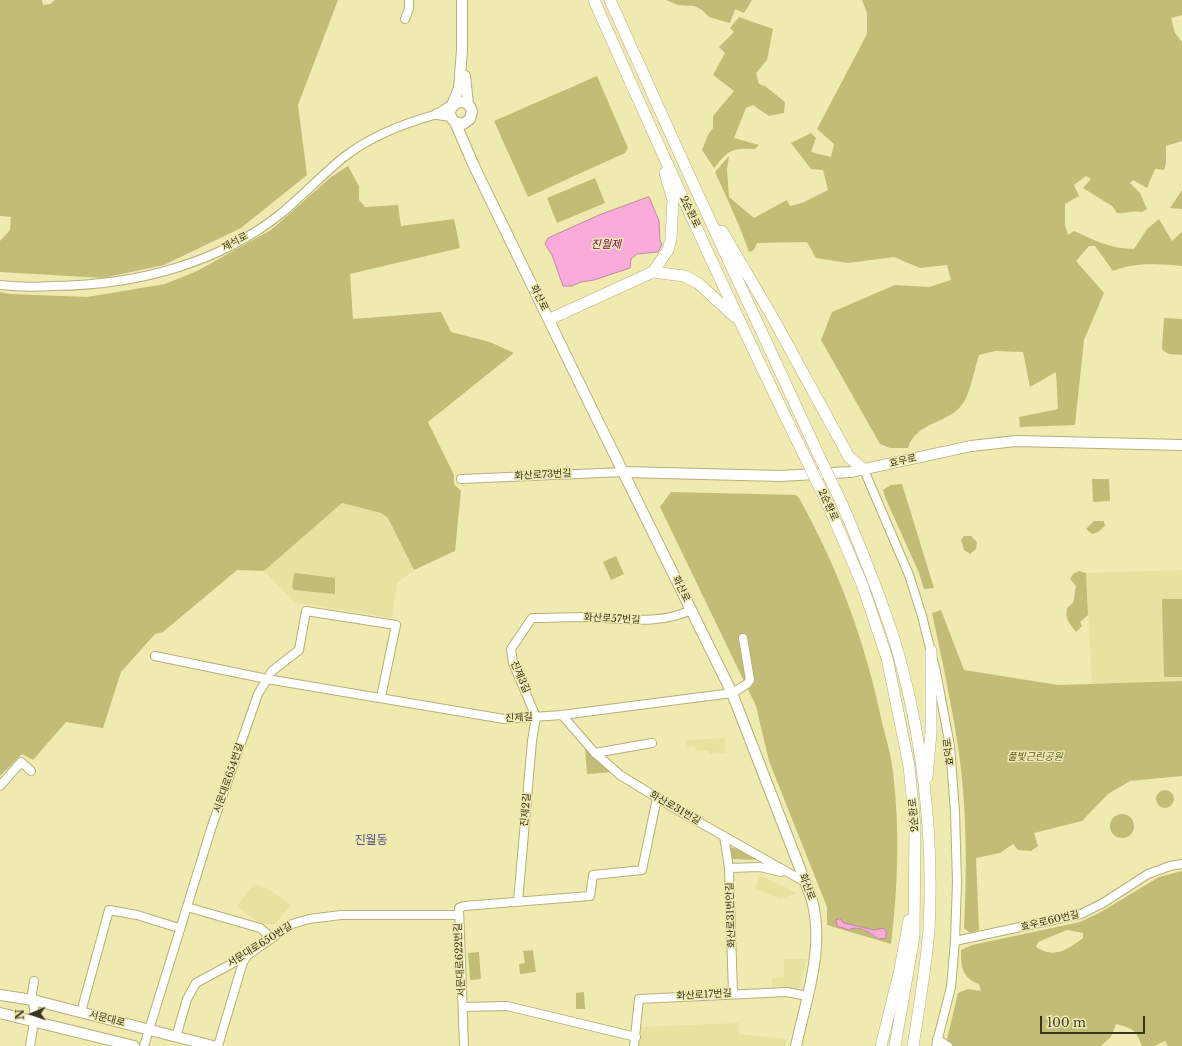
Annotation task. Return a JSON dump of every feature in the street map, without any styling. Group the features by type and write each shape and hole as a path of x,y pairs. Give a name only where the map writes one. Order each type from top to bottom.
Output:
{"highway":[{"name":"2순환로","path":"594,0 654,136 713,260 739,320 829,507 862,584 887,658 909,766 915,826 916,880 914,936 894,1046"},
{"name":"2순환로","path":"610,0 690,177 842,504 876,585 894,641 909,699 925,792 929,878 928,929 913,1046"},
{"path":"550,319 654,271 668,250 671,239 673,200 654,136"},
{"path":"690,177 773,318 849,457 864,470"},
{"path":"654,271 684,276 698,283 739,320"},
{"path":"925,792 931,733 931,651"},
{"path":"881,1046 900,969 916,880"}],"main road":[{"path":"462,0 462,50 459,88 452,105 453,119 469,151"},
{"path":"462,50 468,104 472,114 466,123 469,151"},
{"path":"452,105 458,102 468,104"},
{"path":"437,114 466,123"},
{"name":"화산로","path":"469,151 474,166 550,319 592,411 624,472 732,693 805,882 815,914 817,936 807,996 796,1046"},
{"name":"효우로","path":"624,472 780,476 864,470 971,446 997,442 1041,440 1182,445"},
{"name":"서문대로","path":"0,995 33,1000 213,1046"},
{"name":"서문대로","path":"0,1012 134,1046"}],"street":[{"path":"405,19 409,9 409,0"},
{"name":"제석로","path":"0,285 41,287 104,284 160,273 198,260 238,241 264,226 344,157 374,137 395,127 437,114 452,105"},
{"name":"효덕로","path":"864,470 909,575 922,616 931,651 950,746 955,812 957,882 955,941 951,987 937,1042"},
{"name":"화산로73번길","path":"462,479 624,472"},
{"name":"화산로57번길","path":"532,618 588,617 643,621 676,617 691,610"},
{"name":"서문대로654번길","path":"144,1046 179,928 187,907 211,828 258,694 272,672 299,650 306,611 396,625 381,697"},
{"name":"진제3길","path":"532,618 511,649 511,656 536,717"},
{"path":"732,693 747,684 750,680 743,638"},
{"name":"진제길","path":"155,656 267,679 381,697 497,719 536,717 732,693"},
{"name":"화산로31번길","path":"562,714 595,753 620,775 657,798 805,882"},
{"name":"진제2길","path":"518,902 532,741 536,717"},
{"path":"595,753 652,743"},
{"path":"0,786 21,762 31,771"},
{"path":"518,902 590,896 593,874 642,870 657,798"},
{"name":"화산로31번안길","path":"724,836 729,868 733,994"},
{"name":"효우로60번길","path":"955,941 1081,914 1103,903 1148,874 1170,866 1182,864"},
{"path":"729,868 760,867 791,874"},
{"name":"서문대로622번길","path":"464,1046 458,915 459,908 464,906 518,902"},
{"path":"187,907 260,928 272,938"},
{"path":"81,1012 109,910 137,914 179,928"},
{"name":"서문대로650번길","path":"176,1037 187,999 193,986 200,980 248,955 292,924 309,919 341,915 458,915"},
{"path":"218,1046 243,962 248,955"},
{"path":"30,1046 34,1021 34,981"},
{"name":"화산로17번길","path":"634,1046 639,999 787,992 807,996"},
{"path":"462,1007 507,1006 636,1037"},
{"path":"937,1042 948,1046"}],"shaded area":[{"path":"342,503 381,513 388,518 414,570 397,583 392,618 295,602 264,571"},
{"path":"1182,570 1182,681 1092,684 1086,573"},
{"path":"725,738 726,753 710,754 709,751 695,750 695,746 687,747 687,740"},
{"path":"760,875 797,893 780,899 755,888"},
{"path":"254,884 269,889 291,905 275,924 261,925 237,906"},
{"path":"784,959 806,959 801,986 795,990 772,990 772,978 784,977"},
{"path":"739,1023 738,1034 787,1039 786,1046 637,1046 641,1027"}],"green space":[{"path":"0,0 42,0 43,5 50,4 55,0 338,0 298,105 307,175 241,228 164,265 103,278 0,272 0,241 10,230 11,217 0,216"},
{"path":"666,0 752,0 744,13 735,9 730,23 709,17 702,10 694,6 678,5"},
{"path":"862,0 1182,0 1182,15 1171,18 1175,33 1182,42 1182,141 1166,146 1166,163 1164,170 1155,169 1147,188 1133,180 1130,183 1140,193 1147,209 1142,212 1135,211 1117,213 1112,206 1083,188 1091,179 1086,176 1074,185 1079,196 1065,204 1065,225 1068,235 1074,231 1110,246 1134,249 1147,229 1159,219 1172,241 1182,232 1182,266 1156,264 1138,265 1113,271 1095,246 1089,246 1076,261 1104,293 1084,340 1075,425 1020,427 1019,417 1058,409 1056,372 1030,387 1023,352 995,351 979,355 968,393 964,402 958,409 950,415 918,432 912,439 908,448 890,448 880,444 821,340 832,312 895,285 929,287 951,280 947,265 920,268 894,257 848,263 816,258 807,242 757,243 754,250 749,252 715,172 729,156 727,170 729,197 754,218 787,200 790,206 802,203 828,190 823,170 811,169 791,143 811,133 816,138 811,152 831,157 834,144 817,129 867,34 867,13"},
{"path":"739,17 773,29 767,60 756,73 759,84 765,86 785,102 784,113 769,116 753,105 746,108 734,138 759,145 755,149 731,151 723,157 714,168 702,150 708,135 713,128 713,116 734,91 713,75 725,53 719,47 734,32 730,28"},
{"path":"597,76 628,148 625,153 528,197 494,121"},
{"path":"348,166 359,186 359,200 365,207 398,205 401,226 454,219 460,248 350,274 353,319 441,312 451,332 490,342 514,353 428,422 454,475 454,484 461,491 455,551 414,570 388,518 381,513 342,503 264,571 237,570 163,632 155,634 121,672 103,728 66,722 33,760 22,754 0,776 0,292 10,294 87,297 165,284 197,271 271,230 331,177"},
{"path":"595,178 605,203 557,223 547,198"},
{"path":"1182,190 1182,209 1170,208"},
{"path":"1164,318 1182,319 1182,355 1168,353 1162,348"},
{"path":"1092,479 1109,479 1110,501 1093,502"},
{"path":"902,484 934,588 924,589 919,573 885,497 883,490 891,485"},
{"path":"671,492 796,495 813,525 838,579 859,635 875,692 891,759 897,815 897,880 891,944 827,925 827,907 769,761 756,706 660,507"},
{"path":"1094,521 1104,521 1105,526 1098,532 1092,534 1086,529"},
{"path":"964,536 971,536 977,542 976,549 970,554 964,550 961,540"},
{"path":"616,556 624,574 611,580 603,562"},
{"path":"1079,571 1086,573 1088,615 1080,622 1082,626 1076,632 1068,621 1067,608 1073,603 1076,586 1070,579 1073,574"},
{"path":"294,574 335,578 335,594 294,590 292,587"},
{"path":"1162,599 1182,599 1182,677 1164,677"},
{"name":"풀빛근린공원","path":"941,610 964,670 1058,685 1182,681 1182,776 1130,781 1108,794 1082,821 1034,833 1038,846 1031,851 1018,850 1013,844 1000,853 976,858 979,930 970,933 964,928 966,840 962,775 950,700 932,613"},
{"path":"585,748 613,772 587,774"},
{"path":"1161,790 1169,790 1174,795 1172,806 1169,808 1161,808 1156,803 1156,795"},
{"path":"1122,814 1131,817 1134,826 1131,835 1122,838 1113,835 1110,826 1113,817"},
{"path":"730,847 737,849 761,860 732,859"},
{"path":"1182,871 1182,1046 1168,1046 1165,1041 1154,1046 1142,1046 1138,1036 1133,1030 1116,1024 1111,1037 1101,1046 952,1046 947,1039 958,993 968,989 981,991 979,984 969,979 962,967 961,950 972,945 1080,922 1099,913 1159,877","holes":["1067,930 1083,933 1083,938 1060,952 1055,953 1043,951 1036,947 1038,942"]},
{"path":"533,950 536,972 520,974 519,964 525,963 523,951"},
{"path":"479,952 481,979 470,980 468,953"},
{"path":"584,992 585,1009 576,1009 576,993"}],"water":[{"name":"진월제","path":"649,197 659,221 660,241 662,244 658,252 637,254 631,259 630,268 572,286 563,286 552,255 545,244 548,238 599,215"},
{"path":"840,919 844,923 874,930 883,928 886,931 886,938 879,939 869,932 857,928 849,930 837,926 836,920"}],"district":[{"name":"진월동","path":"371,841"}]}
